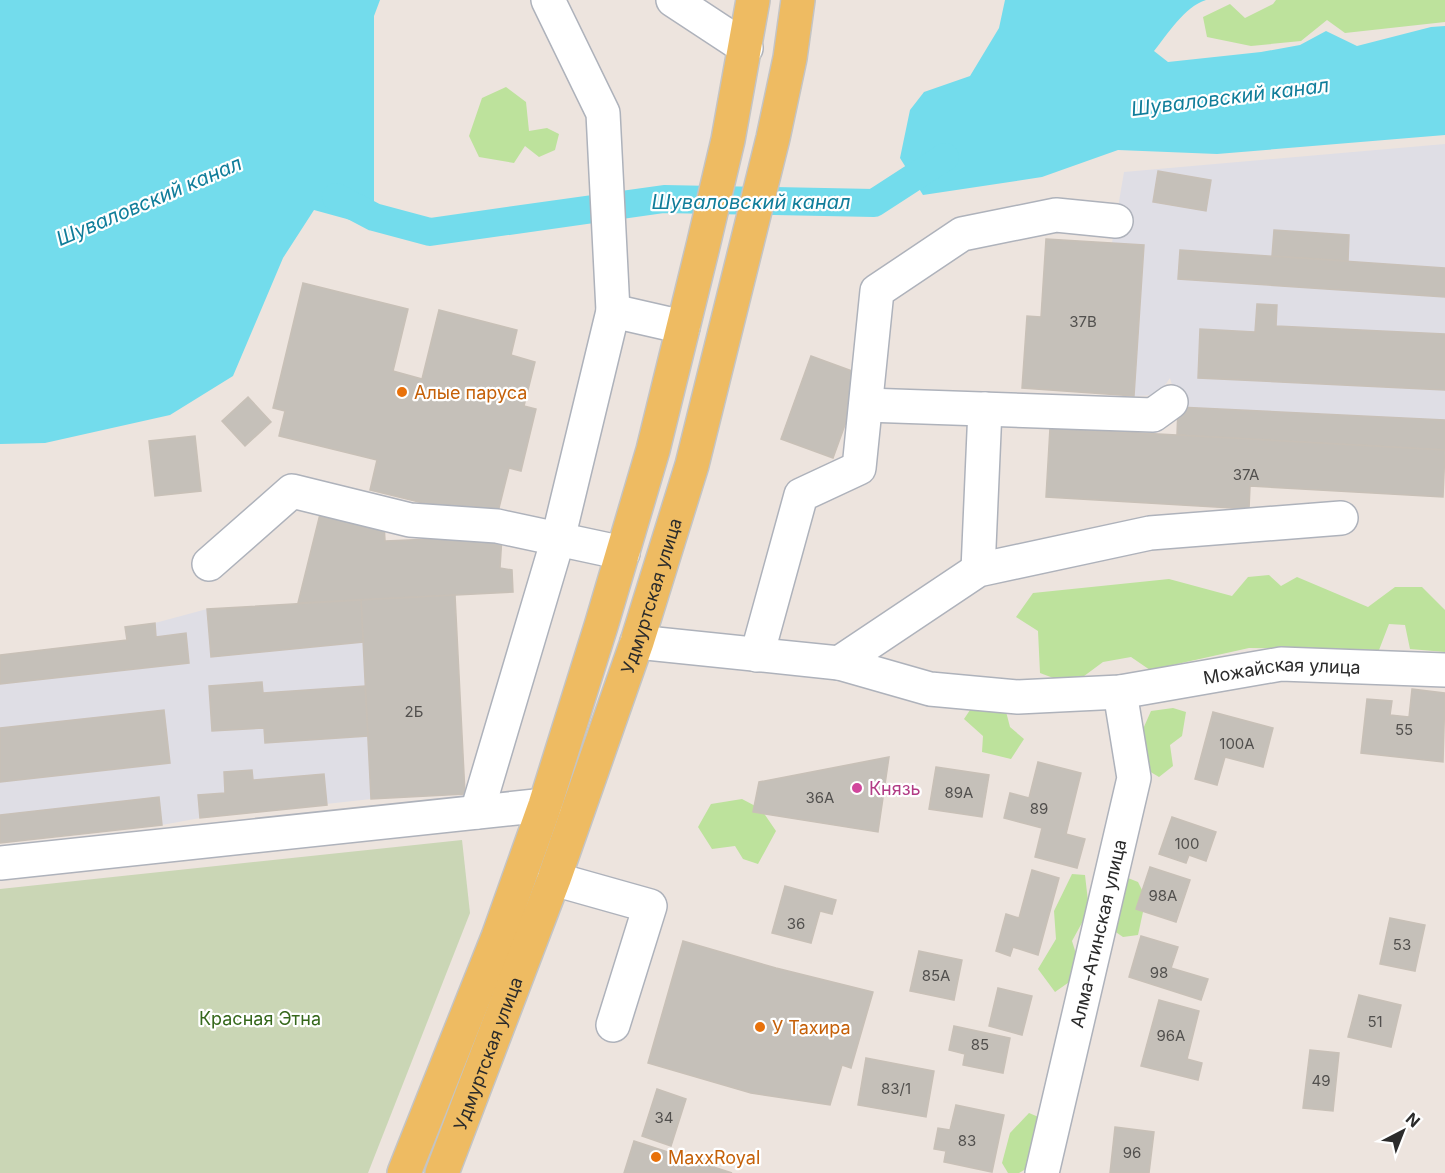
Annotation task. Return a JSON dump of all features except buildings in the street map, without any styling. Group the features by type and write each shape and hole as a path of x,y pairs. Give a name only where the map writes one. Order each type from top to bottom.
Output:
{"main road":[{"name":"Удмуртская улица","path":"404,1173 498,937 545,805 623,553 653,450 728,140 753,0"},
{"name":"Удмуртская улица","path":"442,1173 554,879 637,642 692,465 746,252 772,138 790,58 798,0"}],"street":[{"path":"477,812 558,539 614,311 603,113 548,0"},
{"path":"672,0 746,48"},
{"path":"757,655 801,495 859,468 877,291 962,234 1056,214 1116,221"},
{"path":"614,311 683,327"},
{"path":"866,405 1153,415 1171,402"},
{"path":"978,570 985,409"},
{"path":"208,564 292,491 410,520 497,526 623,553"},
{"path":"839,663 978,570 1150,533 1341,518"},
{"name":"Можайская улица","path":"637,642 839,663 930,689 1018,698 1120,692 1281,664 1445,670"},
{"name":"Алма-Атинская улица","path":"1042,1173 1134,778 1120,692"},
{"path":"0,863 545,805"},
{"path":"554,879 650,906 613,1025"}],"shaded area":[{"path":"1445,144 1445,450 1177,435 1178,407 1170,378 1158,395 1134,396 1144,246 1112,243 1124,172"},
{"path":"361,600 371,799 0,843 0,655 126,640 125,627 155,623 207,609"}],"green space":[{"path":"1276,0 1445,0 1445,22 1345,33 1327,20 1301,41 1251,46 1207,37 1203,17 1230,4 1245,18 1273,4"},
{"path":"506,87 526,102 529,131 547,128 559,134 555,150 539,157 525,146 514,163 479,157 469,136 482,98"},
{"path":"1269,575 1281,586 1297,577 1368,607 1395,587 1422,587 1445,610 1445,652 1410,649 1405,625 1389,624 1379,650 1249,648 1150,670 1131,657 1103,662 1072,685 1040,673 1038,631 1016,617 1033,593 1169,579 1232,596 1248,577"},
{"path":"976,701 1004,704 1010,727 1024,739 1011,759 982,752 983,736 964,719"},
{"path":"1173,708 1186,712 1182,736 1170,745 1173,766 1159,777 1144,768 1139,738 1151,711"},
{"path":"742,799 761,809 776,831 758,864 743,859 735,846 712,849 698,827 711,804"},
{"name":"Красная Этна","path":"462,840 470,913 368,1173 0,1173 0,889"},
{"path":"1072,874 1085,875 1089,910 1072,941 1082,973 1055,992 1038,969 1056,939 1054,911"},
{"path":"1128,878 1138,882 1146,898 1138,935 1123,937 1107,926 1116,881"},
{"path":"1029,1113 1048,1121 1038,1162 1019,1173 1008,1173 1002,1163 1010,1133"}],"water":[{"path":"0,0 380,0 374,16 374,207 365,224 314,210 283,258 233,376 170,415 45,443 0,444"},
{"path":"1005,0 1206,0 1184,15 1154,51 1168,62 1261,52 1300,45 1326,31 1357,46 1431,27 1445,26 1445,135 1217,154 1118,150 1042,177 923,195 900,158 910,110 924,92 970,76 999,28"}],"waterway":[{"name":"Шуваловский канал","path":"336,197 374,217 430,232 664,199 874,203 945,157"}],"place":[{"name":"Алые паруса","path":"402,392"},
{"name":"Князь","path":"857,788"},
{"name":"У Тахира","path":"760,1027"},
{"name":"MaxxRoyal","path":"656,1157"}]}
